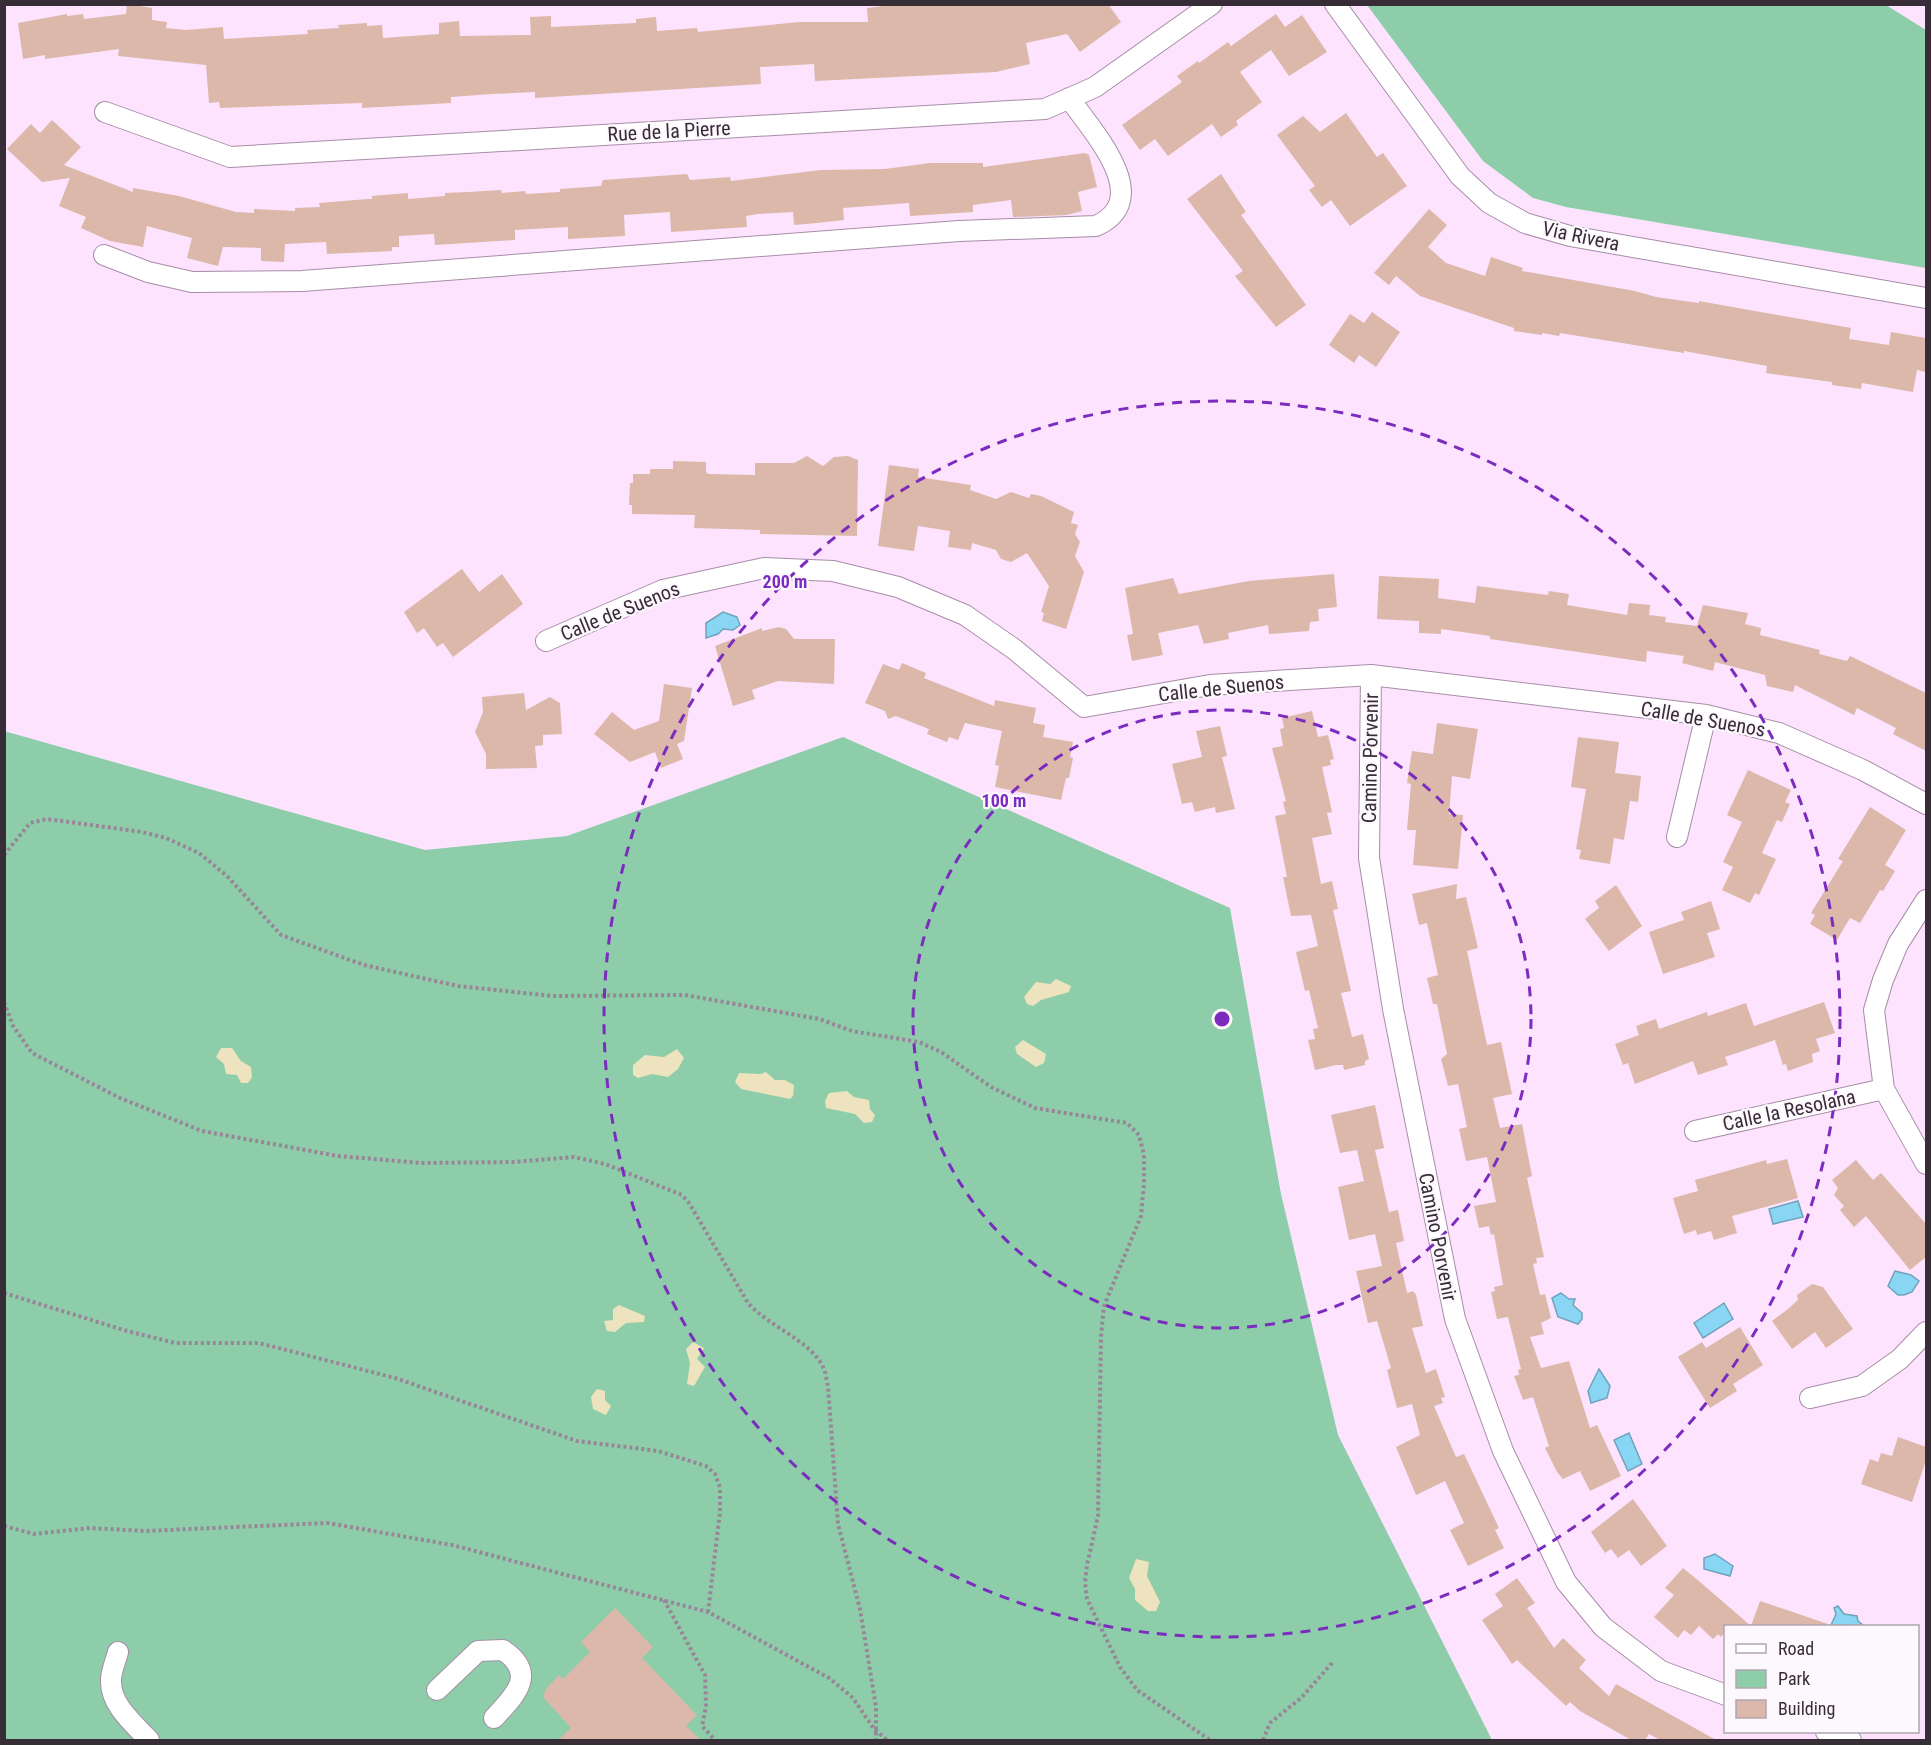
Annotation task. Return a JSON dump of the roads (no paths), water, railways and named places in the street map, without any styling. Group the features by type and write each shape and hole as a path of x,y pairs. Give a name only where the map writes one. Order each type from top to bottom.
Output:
{"street":[{"name":"Rue de la Pierre","path":"105,112 230,157 1045,109 1095,87 1212,4"},
{"name":"Via Rivera","path":"1335,4 1460,176 1489,203 1525,223 1570,236 1926,298"},
{"path":"104,255 148,272 192,282 302,281 959,231 1096,226 1110,219 1121,203 1122,191 1110,159 1069,98"},
{"name":"Calle de Suenos","path":"546,641 663,590 764,568 844,574 898,587 965,615 1014,649 1084,707 1210,685 1371,675 1706,715 1779,733 1863,770 1926,804"},
{"name":"Camino Porvenir","path":"1371,675 1369,858 1393,1009 1455,1319 1503,1451 1566,1582 1603,1627 1661,1671 1724,1695"},
{"path":"1677,837 1706,715"},
{"path":"1926,900 1898,944 1883,980 1875,1010 1884,1089 1926,1164"},
{"name":"Calle la Resolana","path":"1695,1131 1884,1089"},
{"path":"1810,1398 1862,1386 1900,1359 1926,1332"},
{"path":"437,1690 478,1651 503,1650 520,1665 522,1678 517,1693 494,1718"},
{"path":"118,1652 111,1681 116,1701 128,1718 149,1740"},
{"path":"1832,1733 1851,1740"}],"water":[{"path":"723,612 737,617 740,625 733,630 723,629 718,634 706,638 706,623"},
{"path":"1798,1201 1803,1217 1773,1224 1769,1209"},
{"path":"1895,1271 1911,1275 1919,1281 1912,1292 1898,1295 1888,1286"},
{"path":"1561,1293 1569,1299 1575,1299 1573,1305 1582,1313 1582,1319 1578,1324 1558,1317 1552,1298"},
{"path":"1724,1303 1733,1319 1703,1338 1694,1323"},
{"path":"1599,1369 1610,1386 1607,1398 1591,1403 1588,1391"},
{"path":"1629,1433 1642,1464 1628,1471 1614,1440"},
{"path":"1715,1554 1733,1566 1730,1576 1704,1569 1704,1558"},
{"path":"1838,1606 1844,1614 1857,1616 1858,1621 1863,1625 1831,1625 1836,1614 1834,1608"}]}
